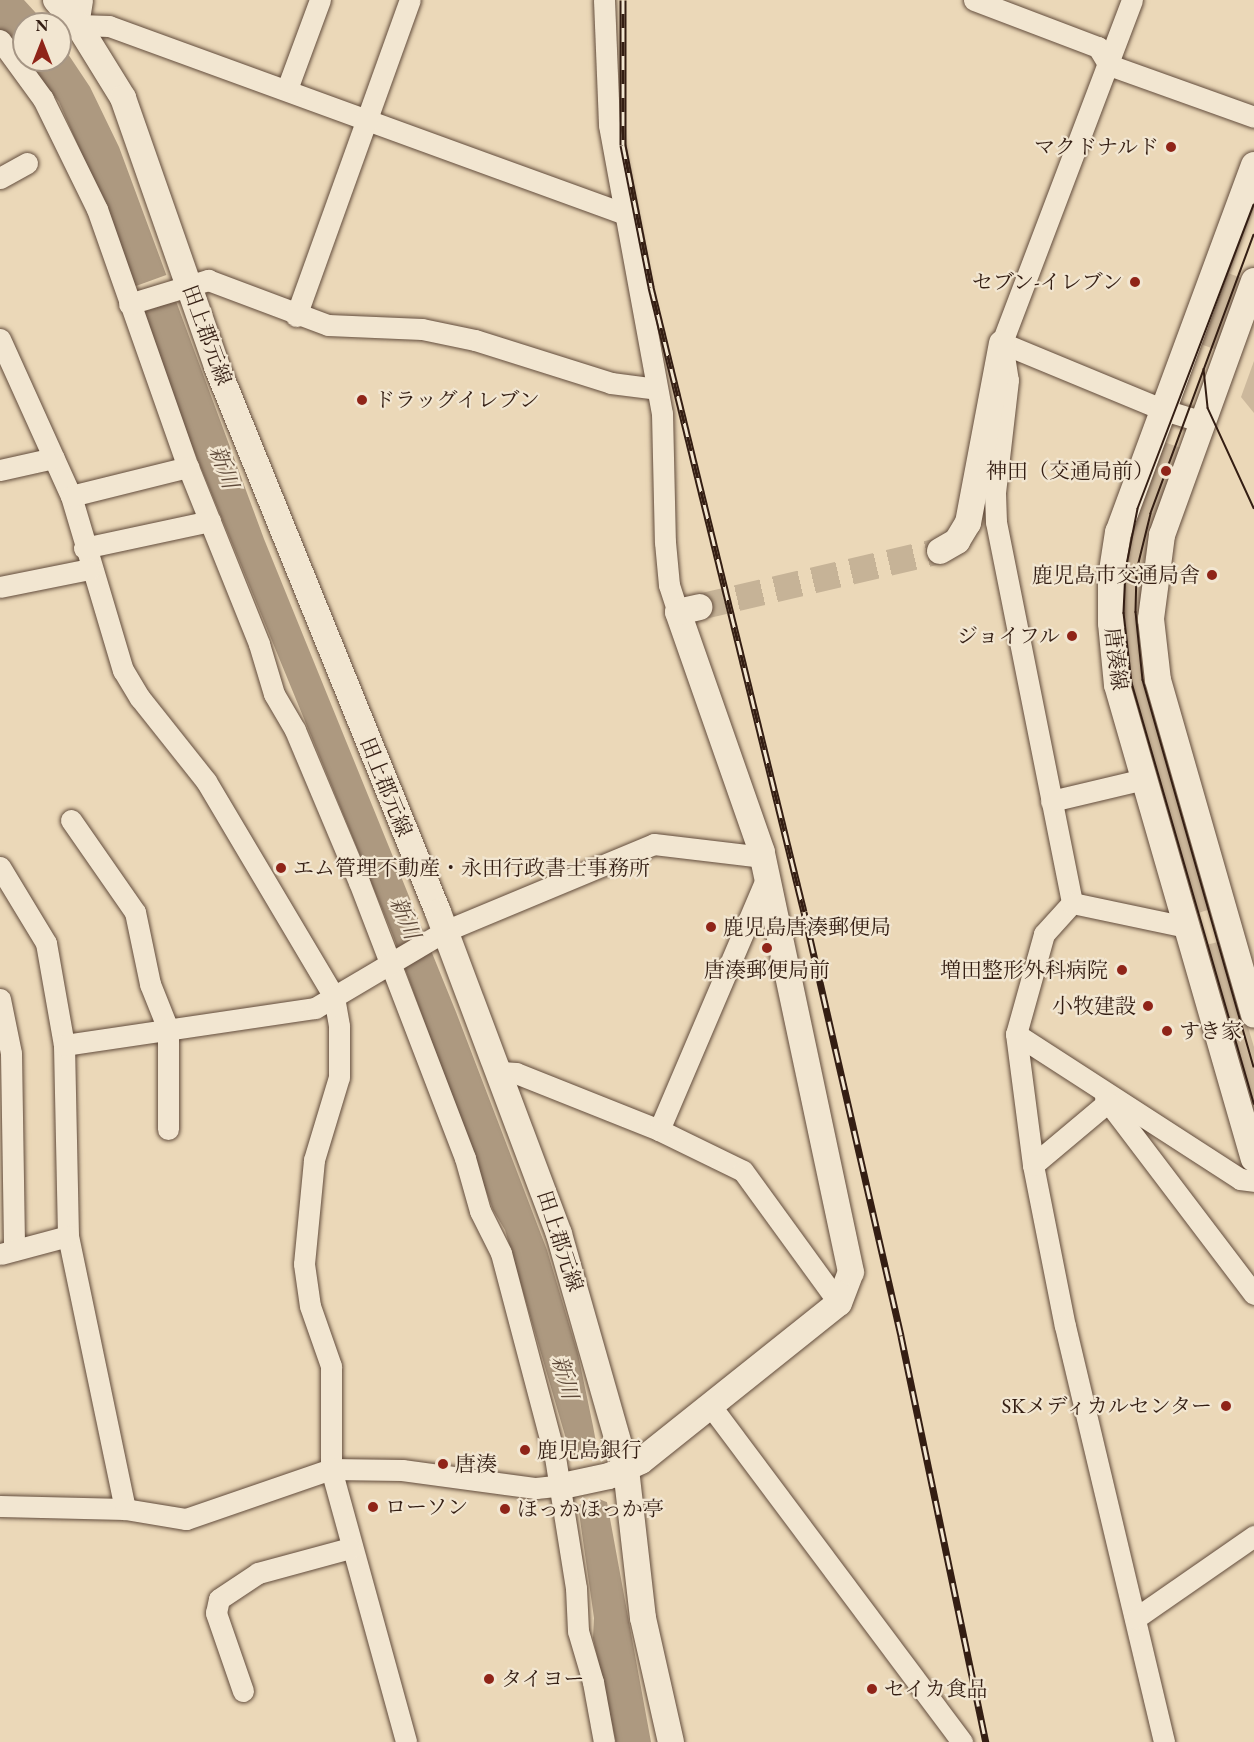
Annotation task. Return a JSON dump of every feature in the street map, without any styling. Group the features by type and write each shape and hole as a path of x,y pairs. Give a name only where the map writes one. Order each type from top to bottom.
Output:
{"street":[{"name":"田上郡元線","path":"56,0 80,12 123,98 147,159 187,284 441,933 501,1072 559,1234 617,1472 643,1618 671,1742"},
{"path":"287,90 320,0"},
{"path":"296,316 368,118 370,103 410,0"},
{"path":"0,1506 125,1509 186,1519 331,1468 402,1470 516,1486 563,1486 617,1472 710,1405 839,1303 848,1288 851,1272 765,867 689,610 668,574 662,413 609,125 604,0"},
{"path":"974,0 1098,47 1109,65 1254,117"},
{"path":"940,551 957,541 968,523 982,431 1002,344 1132,0"},
{"path":"80,12 109,26 368,118 625,214"},
{"path":"0,40 43,99 75,159 97,209 189,467 259,644 274,694 317,780 465,1158 480,1211 501,1253 534,1369 563,1486 576,1588 578,1631 593,1682 604,1742"},
{"path":"0,178 27,163"},
{"name":"唐湊線","path":"1254,165 1161,409 1118,532 1111,577 1117,686 1254,1159"},
{"path":"129,304 187,284 208,280 296,316 339,326 422,328 476,340 611,383 657,389"},
{"name":"唐湊線","path":"1254,281 1162,535 1151,619 1158,680 1254,1015"},
{"path":"0,339 71,496 87,558 123,670 140,698 206,781 334,997 339,1026 339,1077 314,1160 304,1264 310,1306 331,1366 331,1468 350,1548 396,1696 406,1742"},
{"path":"1002,344 1161,409 1203,422"},
{"path":"1002,344 1008,380 998,451 996,522 1072,903"},
{"path":"0,470 54,458"},
{"path":"71,496 189,467"},
{"path":"0,587 210,521"},
{"path":"1051,801 1144,779"},
{"path":"71,820 135,912 150,984 168,1029 168,1130"},
{"path":"64,1045 315,1008 441,933 654,844 765,867"},
{"path":"0,867 46,943 64,1045 68,1236 125,1509"},
{"path":"659,1130 765,867"},
{"path":"1072,903 1186,927"},
{"path":"1072,903 1044,934 1016,1034 1033,1165 1065,1326 1165,1737"},
{"path":"0,999 10,1053 7,1252 68,1236"},
{"path":"1016,1034 1240,1179 1254,1181"},
{"path":"501,1072 516,1073 659,1130 743,1171 839,1303"},
{"path":"1094,1083 1254,1294"},
{"path":"1033,1165 1108,1102"},
{"path":"710,1405 962,1742"},
{"path":"1136,1618 1254,1536"},
{"path":"243,1691 216,1613 219,1599 258,1574 350,1548"}],"shaded area":[{"path":"1225,272 1244,279 1218,350 1199,343"},
{"path":"1254,361 1254,413 1241,397"},
{"path":"1161,441 1181,448 1155,517 1142,569 1141,616 1214,908 1195,914 1129,685 1121,617 1122,566 1136,510"},
{"path":"1222,941 1254,1047 1254,1119 1202,946"}],"water":[{"path":"0,0 24,0 35,12 12,12 12,44 0,30"},
{"name":"新川","path":"72,60 90,87 119,147 264,539 456,1012 547,1250 578,1354 651,1742 616,1742 593,1638 594,1618 571,1456 505,1230 493,1210 392,933 176,407 103,203 59,102 35,72 72,72"}],"pier":[{"path":"169,274 178,299 140,313 130,288"},
{"path":"600,1449 609,1503 599,1499 575,1506 569,1461 593,1455"}],"tunnel":[{"path":"699,607 940,551"}],"tram line":[{"path":"1254,205 1138,509 1126,570 1124,613 1132,683 1254,1104"},
{"path":"1254,235 1151,514 1137,571 1136,612 1143,680 1254,1066"},
{"path":"1204,369 1208,408 1254,508"}],"railway":[{"path":"623,0 623,145 651,287 804,912 901,1336 986,1742"}],"place":[{"name":"マクドナルド","path":"1171,147"},
{"name":"セブン-イレブン","path":"1135,282"},
{"name":"ドラッグイレブン","path":"362,400"},
{"name":"神田（交通局前）","path":"1166,471"},
{"name":"鹿児島市交通局舎","path":"1212,575"},
{"name":"ジョイフル","path":"1072,636"},
{"name":"エム管理不動産・永田行政書士事務所","path":"281,868"},
{"name":"鹿児島唐湊郵便局","path":"711,927"},
{"name":"唐湊郵便局前","path":"767,948"},
{"name":"増田整形外科病院","path":"1122,970"},
{"name":"小牧建設","path":"1148,1006"},
{"name":"すき家","path":"1167,1031"},
{"name":"SKメディカルセンター","path":"1226,1406"},
{"name":"鹿児島銀行","path":"525,1450"},
{"name":"唐湊","path":"443,1464"},
{"name":"ローソン","path":"373,1507"},
{"name":"ほっかほっか亭","path":"505,1509"},
{"name":"タイヨー","path":"489,1679"},
{"name":"セイカ食品","path":"872,1689"}]}
